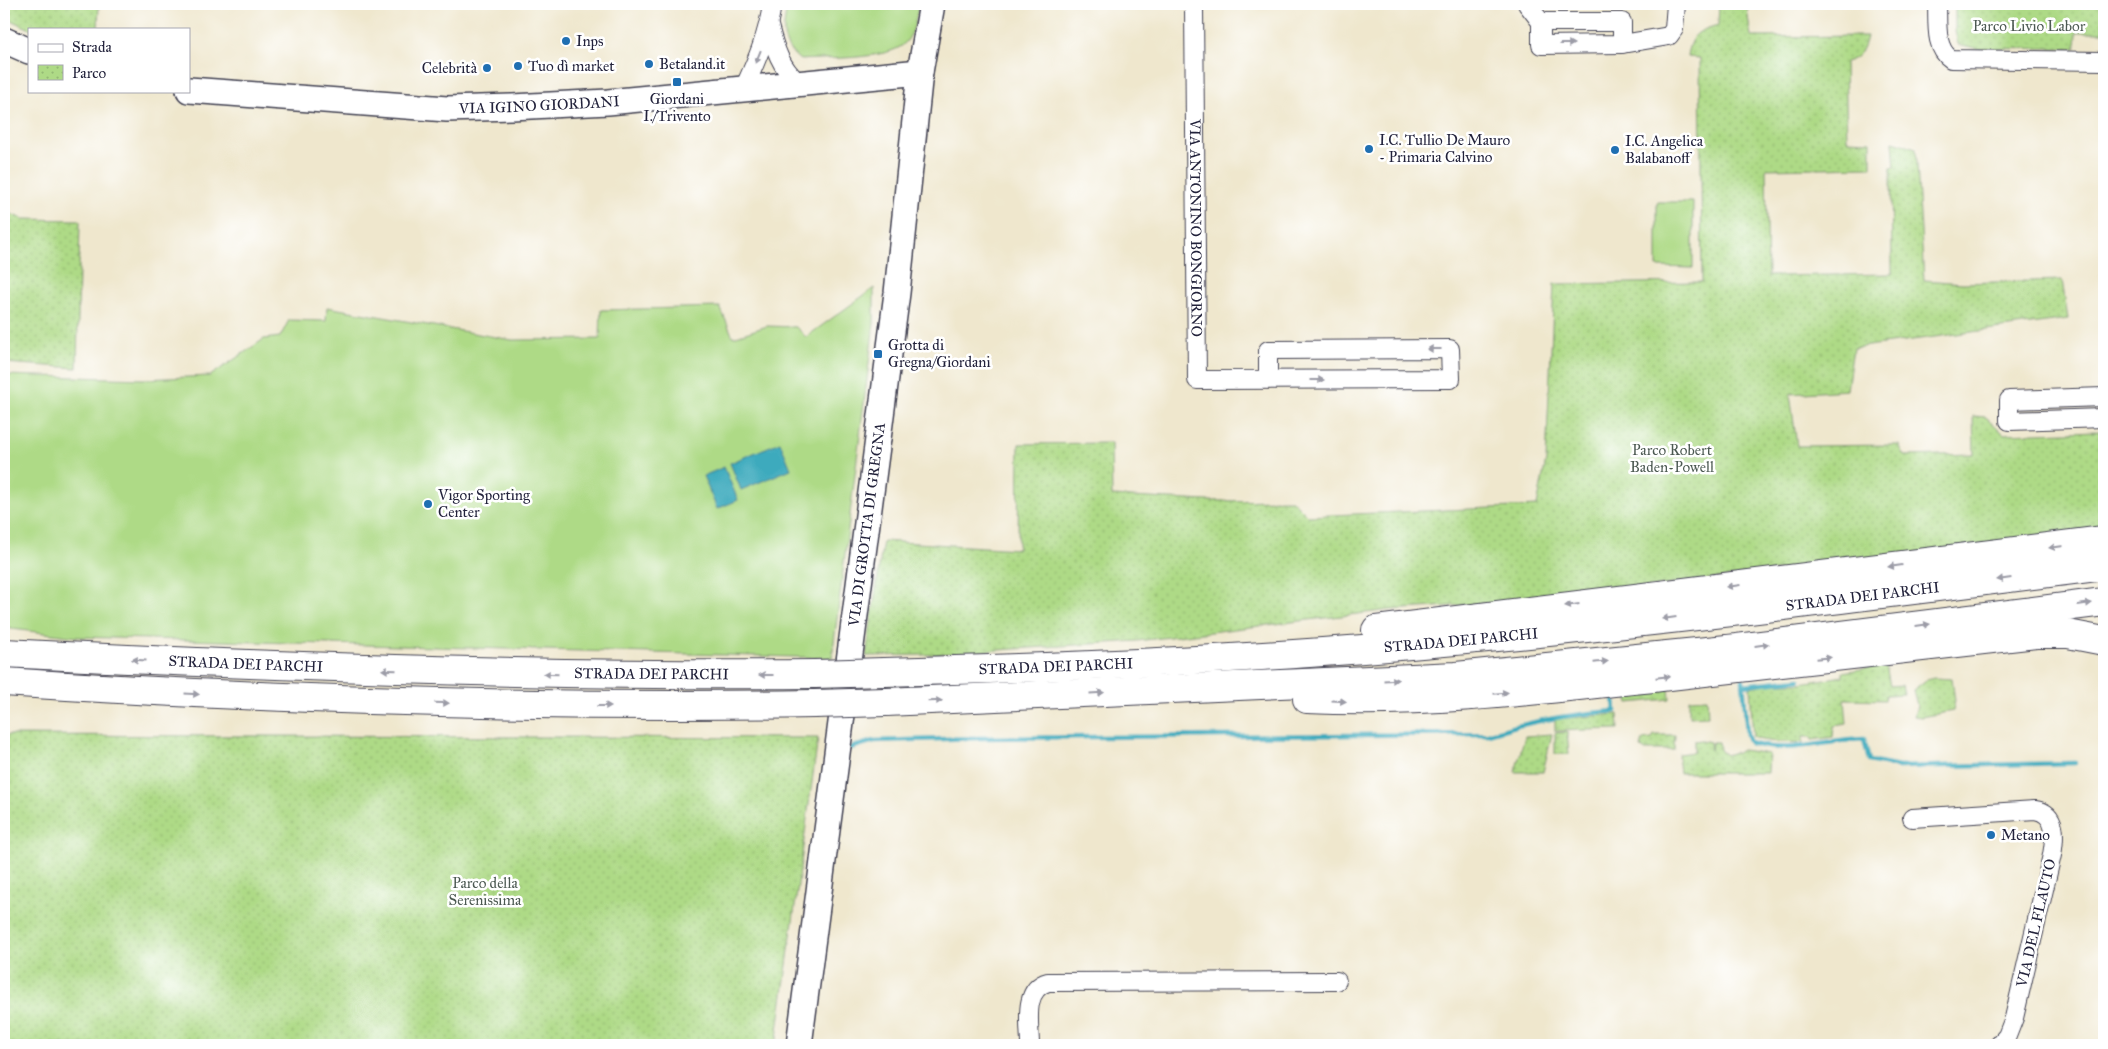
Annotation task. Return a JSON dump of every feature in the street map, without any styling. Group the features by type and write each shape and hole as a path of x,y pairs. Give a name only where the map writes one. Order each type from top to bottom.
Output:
{"highway":[{"path":"1122,663 1483,616 2104,540"},
{"name":"STRADA DEI PARCHI","path":"12,652 263,666 582,675 815,674 1122,663 1374,648 1537,633 2104,566"},
{"name":"STRADA DEI PARCHI","path":"4,682 87,688 406,702 629,706 886,702 1456,676 1552,668 1737,648 2104,602"},
{"path":"1133,692 1351,701 1405,699 1552,689 2036,634 2068,634 2104,641"},
{"path":"4,690 87,688"}],"street":[{"path":"744,88 758,58 769,26 772,4"},
{"name":"VIA DI GROTTA DI GREGNA","path":"799,1045 897,293 920,72 932,4"},
{"name":"VIA ANTONINO BONGIORNO","path":"1194,4 1197,380 1268,380 1451,379 1450,349 1268,350 1268,380"},
{"path":"1527,4 1542,22 1541,45 1622,44 1669,36 1674,28 1676,4"},
{"path":"1937,4 1941,47 1946,56 1951,59 2104,61"},
{"path":"769,26 778,57 786,71 798,82"},
{"path":"4,40 28,51"},
{"name":"VIA IGINO GIORDANI","path":"190,90 447,109 608,102 798,82 920,72"},
{"path":"2104,397 2009,400 2009,422 2104,418"},
{"name":"VIA DEL FLAUTO","path":"1912,818 2036,810 2046,813 2052,822 2054,842 2046,884 2012,1025 1999,1045"},
{"path":"1030,1045 1031,998 1036,988 1048,982 1337,981"}],"green space":[{"path":"5,4 99,4 98,28 28,28 4,17"},
{"path":"787,4 919,4 911,35 897,49 872,55 800,60 785,41 784,28"},
{"name":"Parco Robert Baden-Powell","path":"1719,4 1765,4 1764,7 1747,9 1751,37 1867,36 1860,53 1854,59 1845,62 1847,140 1871,141 1871,167 1766,169 1768,276 1892,274 1891,167 1895,167 1893,141 1916,148 1924,280 1963,283 2062,280 2068,319 1853,348 1847,390 1790,394 1797,446 1899,445 1905,456 1974,454 1973,416 1986,417 2004,434 2099,431 2104,445 2104,529 1556,599 1390,610 1137,641 923,655 866,656 883,541 1018,549 1019,444 1111,443 1112,496 1208,501 1292,500 1308,516 1537,506 1546,460 1554,284 1702,282 1700,58 1687,57 1693,38 1705,29 1718,25"},
{"name":"Parco Livio Labor","path":"1955,4 2104,4 2104,32 2077,32 2076,48 1979,49 1958,44 1955,31"},
{"path":"1657,202 1693,202 1693,268 1657,267"},
{"path":"4,211 23,219 80,220 77,368 4,363"},
{"name":"Vigor Sporting Center","path":"874,288 874,323 832,658 77,637 4,628 4,375 144,379 210,376 264,339 280,337 289,320 326,321 327,307 512,340 600,339 601,310 720,307 733,337 767,326 796,327 806,337"},
{"path":"1886,665 1890,686 1902,685 1904,694 1886,695 1885,700 1845,699 1847,724 1834,726 1833,737 1812,740 1811,737 1803,737 1803,742 1792,742 1769,741 1753,737 1750,687 1770,683 1801,683 1843,676 1843,672"},
{"path":"1934,678 1952,679 1955,701 1953,711 1921,717 1914,716 1917,705 1913,690 1926,680"},
{"path":"1669,689 1670,699 1629,703 1627,695"},
{"path":"1707,698 1708,716 1689,717 1689,699"},
{"path":"1618,714 1619,729 1555,731 1555,719"},
{"path":"1567,732 1569,754 1555,754 1555,733"},
{"path":"1552,734 1543,772 1515,772 1525,736"},
{"name":"Parco della Serenissima","path":"4,735 818,738 776,1045 4,1045"},
{"path":"1654,735 1675,735 1674,750 1644,750 1641,748 1643,740 1652,739"},
{"path":"1694,741 1710,742 1711,751 1712,742 1719,742 1720,750 1726,755 1735,752 1736,754 1742,750 1769,754 1768,773 1680,773 1678,754 1694,752"}],"water":[{"path":"780,442 791,469 741,490 730,463"},
{"path":"724,467 738,500 717,509 703,476"}],"waterway":[{"path":"1743,685 1800,679"},
{"path":"1743,680 1747,735 1750,743 1778,748 1864,739 1869,761 1899,767 2075,763"},
{"path":"847,749 874,741 980,738 1488,734 1550,719 1615,711 1614,697"}],"place":[{"name":"Inps","path":"566,41"},
{"name":"Betaland.it","path":"649,64"},
{"name":"Tuo dì market","path":"518,66"},
{"name":"Celebrità","path":"487,68"},
{"name":"Giordani I./Trivento","path":"677,82"},
{"name":"I.C. Tullio De Mauro - Primaria Calvino","path":"1369,149"},
{"name":"I.C. Angelica Balabanoff","path":"1615,150"},
{"name":"Grotta di Gregna/Giordani","path":"878,354"},
{"name":"Vigor Sporting Center","path":"428,504"},
{"name":"Metano","path":"1991,835"}]}
